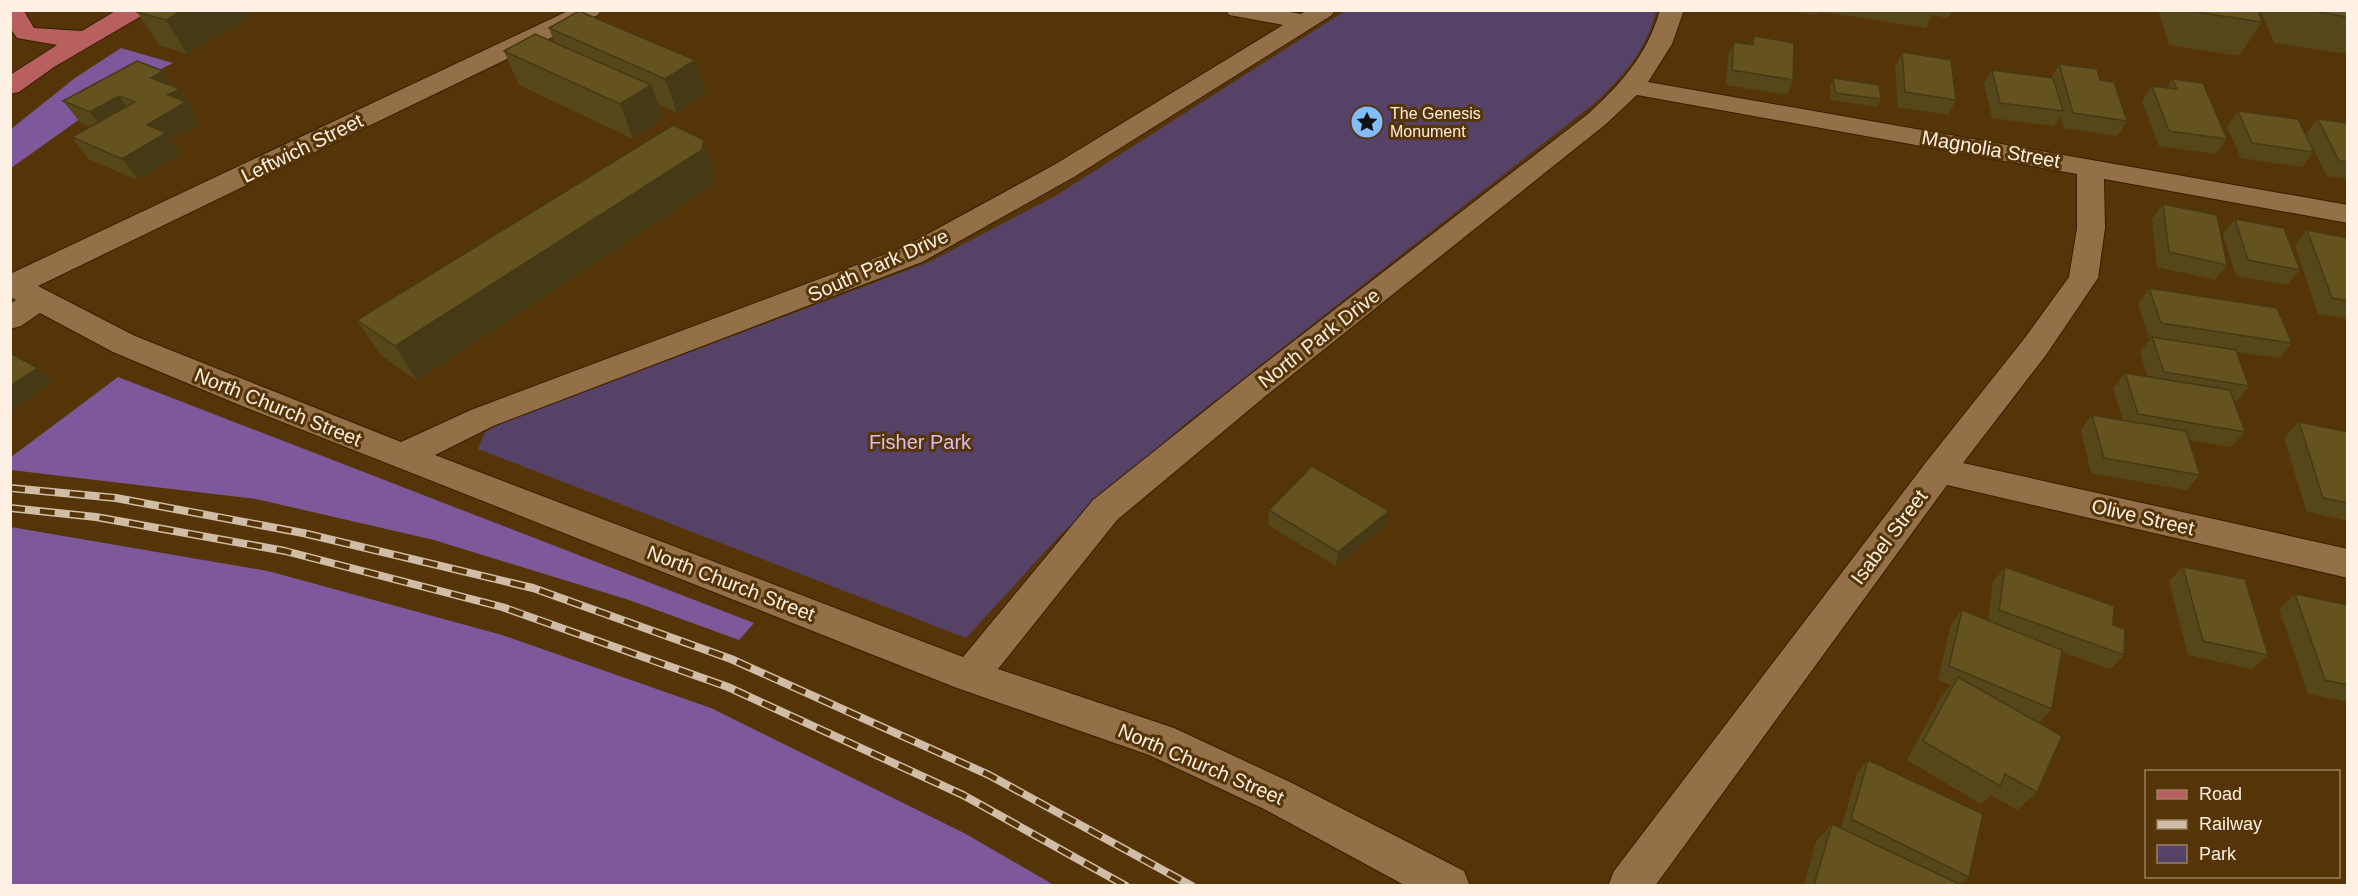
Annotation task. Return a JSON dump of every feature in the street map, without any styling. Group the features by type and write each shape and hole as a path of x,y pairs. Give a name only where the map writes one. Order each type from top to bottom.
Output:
{"main road":[{"path":"10,87 85,38 135,10"},
{"path":"10,14 16,16 25,33 37,36 85,38"}],"street":[{"name":"Leftwich Street","path":"10,319 21,290 590,10"},
{"path":"1238,10 1314,16"},
{"name":"North Park Drive","path":"970,676 1105,510 1257,386 1597,119 1634,87 1666,32 1672,10"},
{"name":"South Park Drive","path":"402,456 482,418 912,255 1064,171 1314,16"},
{"name":"Magnolia Street","path":"1634,87 2348,214"},
{"name":"Isabel Street","path":"1629,885 1939,470 2035,347 2083,278 2091,228 2090,167"},
{"name":"North Church Street","path":"21,290 124,344 248,396 970,676 1160,741 1278,796 1449,885"},
{"name":"Olive Street","path":"1939,470 2348,564"}],"green space":[{"name":"Fisher Park","path":"1345,11 1656,11 1647,37 1633,61 1596,102 1184,425 1062,533 966,638 478,449 485,432 502,423 929,262 1055,196"}],"shaded area":[{"path":"121,48 173,63 122,89 11,168 11,129 75,78"},
{"path":"118,377 754,623 739,640 629,600 434,540 256,499 11,470 11,457"},
{"path":"11,527 268,571 502,635 711,708 966,834 1054,885 11,885"}],"building":[{"path":"139,10 183,10 166,20 137,12"},
{"path":"2258,10 2262,22 2190,11"},
{"path":"2306,10 2348,10 2348,17"},
{"path":"579,11 695,60 665,79 549,28"},
{"path":"535,34 651,85 620,104 504,51"},
{"path":"1754,36 1794,43 1793,80 1732,70 1734,42 1753,45"},
{"path":"1902,52 1951,60 1956,100 1905,92"},
{"path":"137,61 163,71 151,78 180,89 168,95 186,102 147,125 166,133 122,159 72,137 135,102 119,96 90,112 63,101"},
{"path":"2059,64 2097,69 2100,80 2114,82 2127,121 2073,113"},
{"path":"1992,70 2053,78 2063,111 2000,103"},
{"path":"1833,78 1879,85 1881,99 1835,93"},
{"path":"2172,79 2203,83 2227,139 2169,131 2152,86 2177,89"},
{"path":"2238,111 2298,119 2314,152 2252,143"},
{"path":"2318,119 2348,123 2348,162 2339,161"},
{"path":"673,125 704,140 702,150 395,346 357,320"},
{"path":"2163,204 2217,215 2227,265 2169,252"},
{"path":"2235,219 2284,228 2300,270 2248,260"},
{"path":"2307,230 2348,238 2348,301 2332,298"},
{"path":"2149,288 2277,308 2292,343 2161,323"},
{"path":"2152,337 2236,350 2249,386 2164,372"},
{"path":"10,353 38,368 10,386"},
{"path":"2125,373 2230,390 2245,432 2138,414"},
{"path":"2092,415 2186,431 2200,475 2104,458"},
{"path":"2299,422 2348,432 2348,503 2323,498"},
{"path":"1312,466 1389,511 1338,552 1269,510"},
{"path":"2005,567 2114,606 2113,625 2125,629 2124,655 1999,610"},
{"path":"2183,567 2245,579 2268,655 2203,641"},
{"path":"2295,594 2348,605 2348,685 2325,680"},
{"path":"1962,610 2062,650 2052,709 1949,666"},
{"path":"1958,677 2062,736 2037,792 2005,774 2000,786 1923,741"},
{"path":"1868,760 1983,814 1969,877 1851,819"},
{"path":"1832,824 1959,884 1959,885 1814,885"}],"railway":[{"path":"10,488 116,498 303,533 533,588 731,659 989,775 1192,886"},
{"path":"10,508 96,517 285,551 502,607 728,687 963,795 1126,886"}],"place":[{"name":"The Genesis Monument","path":"1367,122"}]}
